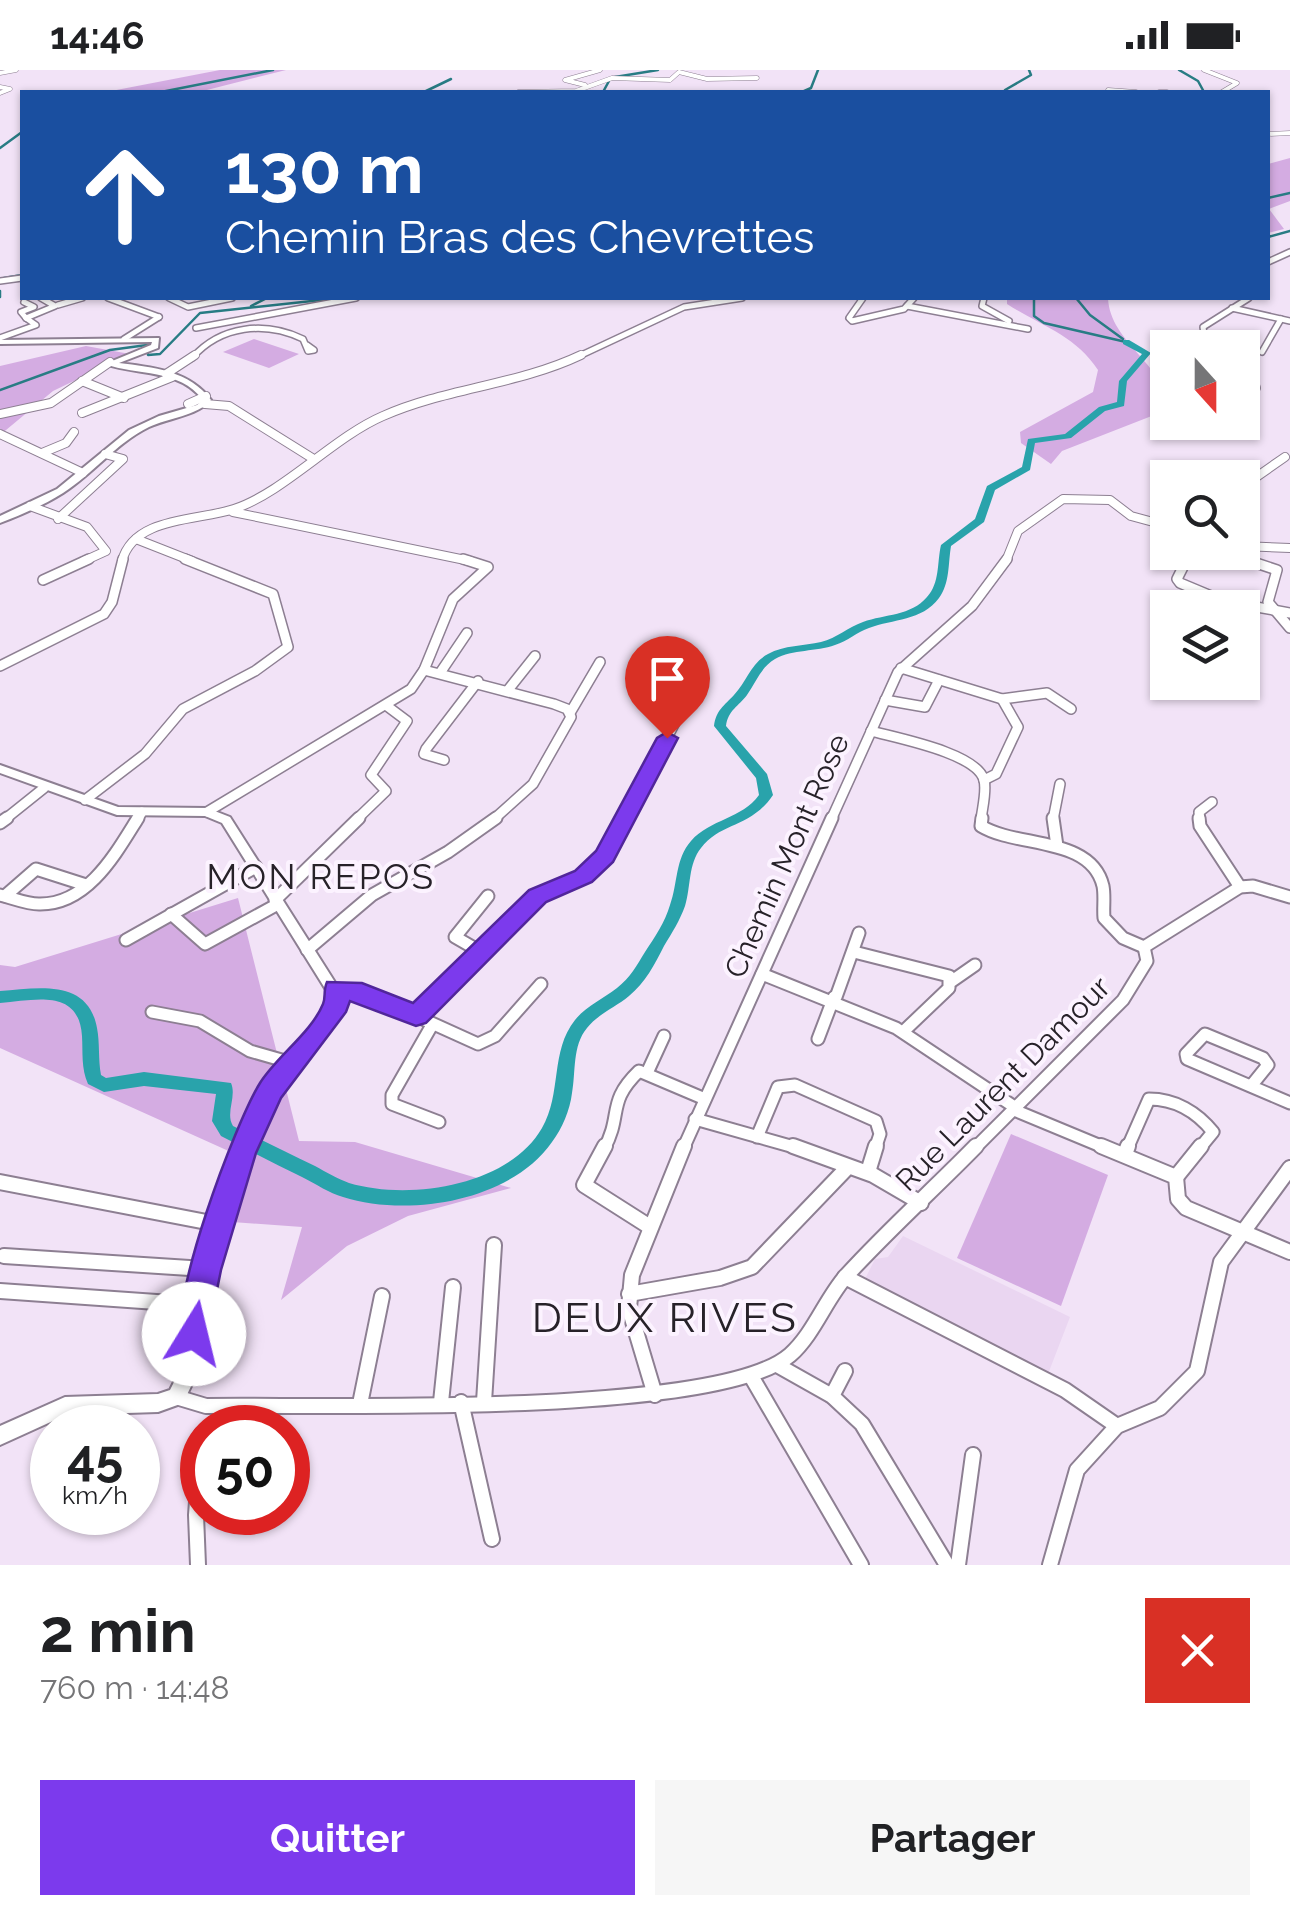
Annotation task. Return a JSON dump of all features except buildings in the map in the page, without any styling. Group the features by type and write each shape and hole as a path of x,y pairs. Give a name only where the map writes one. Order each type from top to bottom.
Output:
{"main road":[{"path":"0,340 158,340 152,347 110,362"},
{"path":"110,362 146,366 206,400"},
{"path":"0,520 83,473 155,420 206,400"},
{"path":"0,769 44,788 117,811 207,812 232,824 277,902 336,990 337,1005 270,1091 242,1153 217,1224 185,1380 176,1397 158,1403 64,1406 0,1436"}],"street":[{"path":"0,73 16,70"},
{"path":"586,85 565,80 600,70"},
{"path":"1204,70 1237,83 1225,90"},
{"path":"576,90 612,78 670,80 679,72 707,79 757,78"},
{"path":"26,318 55,306 44,300"},
{"path":"58,305 75,300"},
{"path":"113,300 159,318 124,339"},
{"path":"173,300 188,307 222,300"},
{"path":"196,328 347,300"},
{"path":"232,512 383,416 548,370 684,307 729,300"},
{"path":"862,300 848,318 852,321 907,306 1028,329"},
{"path":"907,306 912,300"},
{"path":"984,300 982,306 1019,326"},
{"path":"1204,330 1203,326 1246,300"},
{"path":"0,340 35,326 21,312 34,307 24,302"},
{"path":"1232,308 1286,320 1273,338 1260,347 1262,352"},
{"path":"254,329 255,317"},
{"path":"82,414 125,398 190,364 214,338 254,329 288,332 308,345"},
{"path":"0,414 44,405 110,362"},
{"path":"82,381 125,398"},
{"path":"188,404 206,400 230,406 312,458"},
{"path":"42,454 66,444 74,432"},
{"path":"0,434 83,473"},
{"path":"53,436 66,444"},
{"path":"58,518 123,459 105,454"},
{"path":"1260,474 1285,457"},
{"name":"Chemin Mont Rose","path":"654,1395 634,1334 629,1294 650,1227 695,1119 901,668 980,597 1008,556 1018,531 1063,498 1106,499 1131,516 1150,521"},
{"path":"30,506 87,527 106,551 44,580"},
{"path":"0,666 104,614 112,602 124,551 136,539 173,522 232,512 488,565 449,605 424,670 412,689 207,812"},
{"path":"85,800 145,754 183,709 255,671 288,647 273,594 136,539"},
{"path":"1260,547 1290,548"},
{"path":"1260,565 1290,571"},
{"path":"1183,570 1178,581 1223,601 1290,613"},
{"path":"1277,570 1266,593 1270,611 1290,628"},
{"path":"440,673 466,633"},
{"path":"508,690 535,656"},
{"path":"308,950 372,895 448,852 514,805 533,784 600,662"},
{"path":"901,668 1002,699 1047,693 1071,709"},
{"path":"424,670 478,681 570,713"},
{"path":"884,700 924,707 939,680"},
{"path":"444,760 424,754 426,749 478,681"},
{"path":"870,730 955,755 976,768 984,780 996,774 1018,727 1002,699"},
{"path":"172,914 204,944 277,902 386,791 372,775 407,721 387,706"},
{"path":"416,1016 537,896 583,876 605,856 681,711"},
{"name":"Rue Laurent Damour","path":"777,1364 802,1342 845,1277 1133,988 1147,960 1144,947 1111,929 1104,918 1104,891 1098,873 1057,846 999,838 981,826 978,818 984,780"},
{"path":"1057,846 1052,810 1060,784"},
{"path":"0,823 44,788"},
{"path":"1212,802 1199,812 1200,826 1240,887"},
{"path":"2,896 46,904 86,886 142,812"},
{"path":"126,940 256,866"},
{"path":"2,896 36,869 86,886"},
{"path":"1144,947 1240,887 1254,886 1290,896"},
{"path":"480,952 455,937 488,896"},
{"path":"818,1039 858,933"},
{"path":"854,952 942,971 952,982"},
{"path":"906,1029 952,982 975,965"},
{"path":"762,974 835,997 906,1029 1015,1109 1176,1178"},
{"path":"336,990 362,992 472,1044 485,1042 540,984"},
{"path":"152,1012 200,1020 232,1034 243,1047 292,1062"},
{"path":"432,1025 392,1094 392,1104 439,1122"},
{"path":"1252,1086 1268,1065 1264,1058 1205,1034 1186,1054 1187,1059 1290,1103"},
{"path":"647,1073 664,1036"},
{"path":"650,1227 584,1185 611,1136 619,1090 634,1072 647,1073 705,1099"},
{"path":"757,1137 778,1087 796,1086 876,1121 880,1134 868,1172"},
{"path":"1126,1154 1149,1099 1161,1098 1182,1108 1213,1132 1176,1178 1178,1198 1186,1208 1290,1252"},
{"path":"695,1119 868,1172 904,1189 921,1203"},
{"path":"629,1294 720,1278 752,1267 848,1168"},
{"path":"1050,1565 1077,1470 1117,1426 1160,1408 1197,1371 1220,1266 1241,1230 1290,1168"},
{"path":"0,1182 217,1224"},
{"path":"484,1402 494,1245"},
{"path":"4,1256 205,1270"},
{"path":"845,1277 1065,1390 1117,1426"},
{"path":"441,1402 453,1287"},
{"path":"0,1291 200,1305"},
{"path":"360,1404 382,1296"},
{"path":"283,1405 654,1395 750,1376 777,1364 832,1396 862,1424 947,1565"},
{"path":"832,1396 844,1371"},
{"path":"750,1376 861,1565"},
{"path":"176,1397 203,1405"},
{"path":"461,1402 492,1539"},
{"path":"958,1565 973,1455"},
{"path":"197,1535 198,1565"}],"shaded area":[{"path":"220,70 286,70 207,90 116,90"},
{"path":"1290,158 1290,201 1270,209 1270,163"},
{"path":"1270,210 1284,229 1270,232"},
{"path":"1007,300 1108,300 1118,329 1150,368 1150,417 1062,451 1051,464 1021,443 1020,432 1093,392 1098,370 1079,348 1007,304"},
{"path":"254,339 299,354 269,368 223,352"},
{"path":"86,346 130,354 53,391 0,435 0,366"},
{"path":"238,898 299,1141 355,1142 511,1188 408,1216 347,1246 281,1300 302,1227 232,1222 253,1162 0,1048 0,965 15,967"},
{"path":"1011,1134 1108,1175 1061,1306 957,1258"},
{"path":"903,1236 1070,1317 1048,1374 863,1283 875,1259 888,1257"}],"waterway":[{"path":"171,90 273,70"},
{"path":"615,77 658,70"},
{"path":"806,90 818,70"},
{"path":"1005,90 1031,75 1029,70"},
{"path":"1179,70 1198,81 1203,90"},
{"path":"428,90 451,79"},
{"path":"604,90 609,81"},
{"path":"0,148 20,133"},
{"path":"1270,198 1290,193"},
{"path":"1270,236 1290,231"},
{"path":"4,278 20,275"},
{"path":"0,291 0,297"},
{"path":"251,306 263,300"},
{"path":"0,390 110,350 147,345 148,355 160,354 200,313 321,300"},
{"path":"1034,300 1034,316 1044,323 1126,342"},
{"path":"1078,300 1090,315 1123,339"},
{"path":"0,997 42,994 69,998 87,1015 94,1079 104,1085 144,1079 225,1088 221,1121 227,1131 345,1190 407,1197 439,1195 501,1176 526,1159 547,1136 561,1107 574,1035 584,1020 627,989 644,967 675,911 690,852 707,834 750,813 766,795 762,777 720,726 725,709 770,657 831,643 867,625 909,614 929,602 941,582 946,545 980,520 991,488 1027,468 1031,441 1068,436 1102,409 1121,404 1123,381 1147,353 1126,342"}],"district":[{"name":"MON REPOS","path":"321,877"},
{"name":"DEUX RIVES","path":"665,1317"}],"route":[{"path":"194,1334 217,1224 242,1153 270,1091 337,1005 336,990 362,992 416,1016 537,896 591,872 640,797 667,738"}]}
